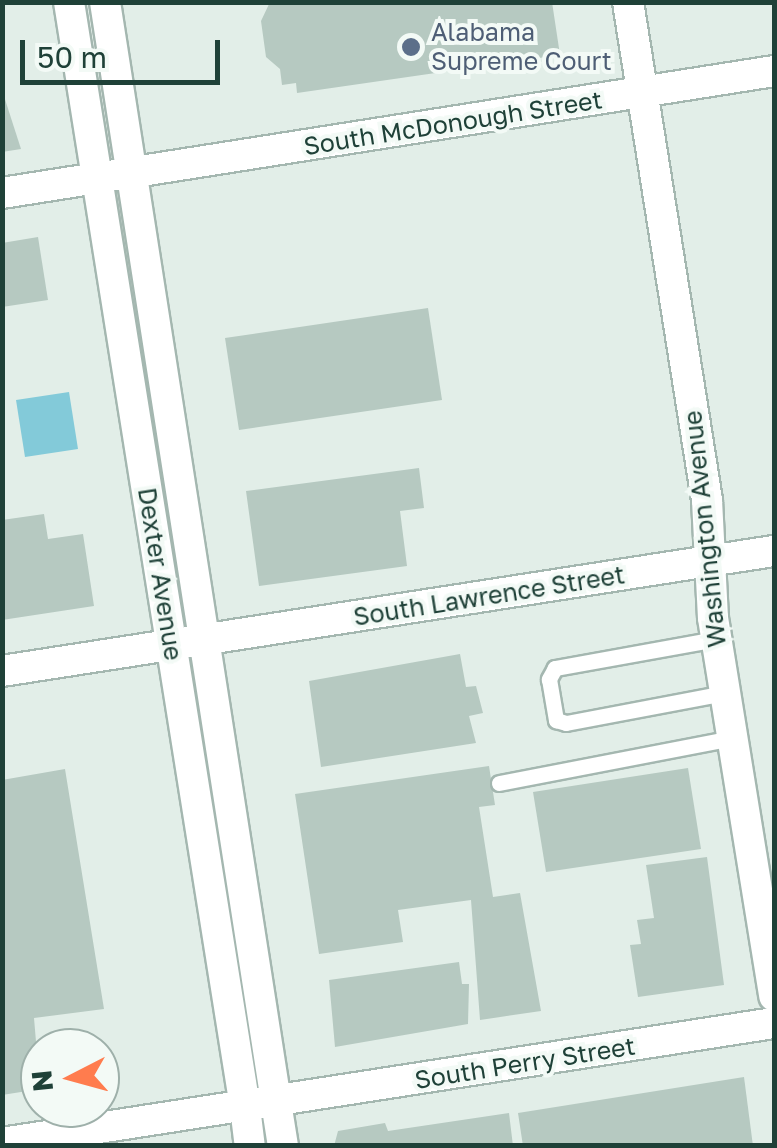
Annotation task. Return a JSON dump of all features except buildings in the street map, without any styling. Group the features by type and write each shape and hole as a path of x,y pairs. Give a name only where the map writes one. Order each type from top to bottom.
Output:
{"street":[{"name":"Dexter Avenue","path":"69,2 250,1146"},
{"name":"Dexter Avenue","path":"104,2 283,1146"},
{"name":"Washington Avenue","path":"628,2 711,561 716,639 774,996"},
{"name":"South McDonough Street","path":"2,193 774,71"},
{"name":"South Lawrence Street","path":"2,671 774,552"},
{"name":"South Perry Street","path":"2,1143 774,1023"}],"lane":[{"path":"716,639 555,668 549,679 556,720 566,723 725,694"},
{"path":"500,783 732,738"}],"water":[{"path":"69,392 78,449 25,457 16,400"}],"place":[{"name":"Alabama Supreme Court","path":"411,47"}]}
